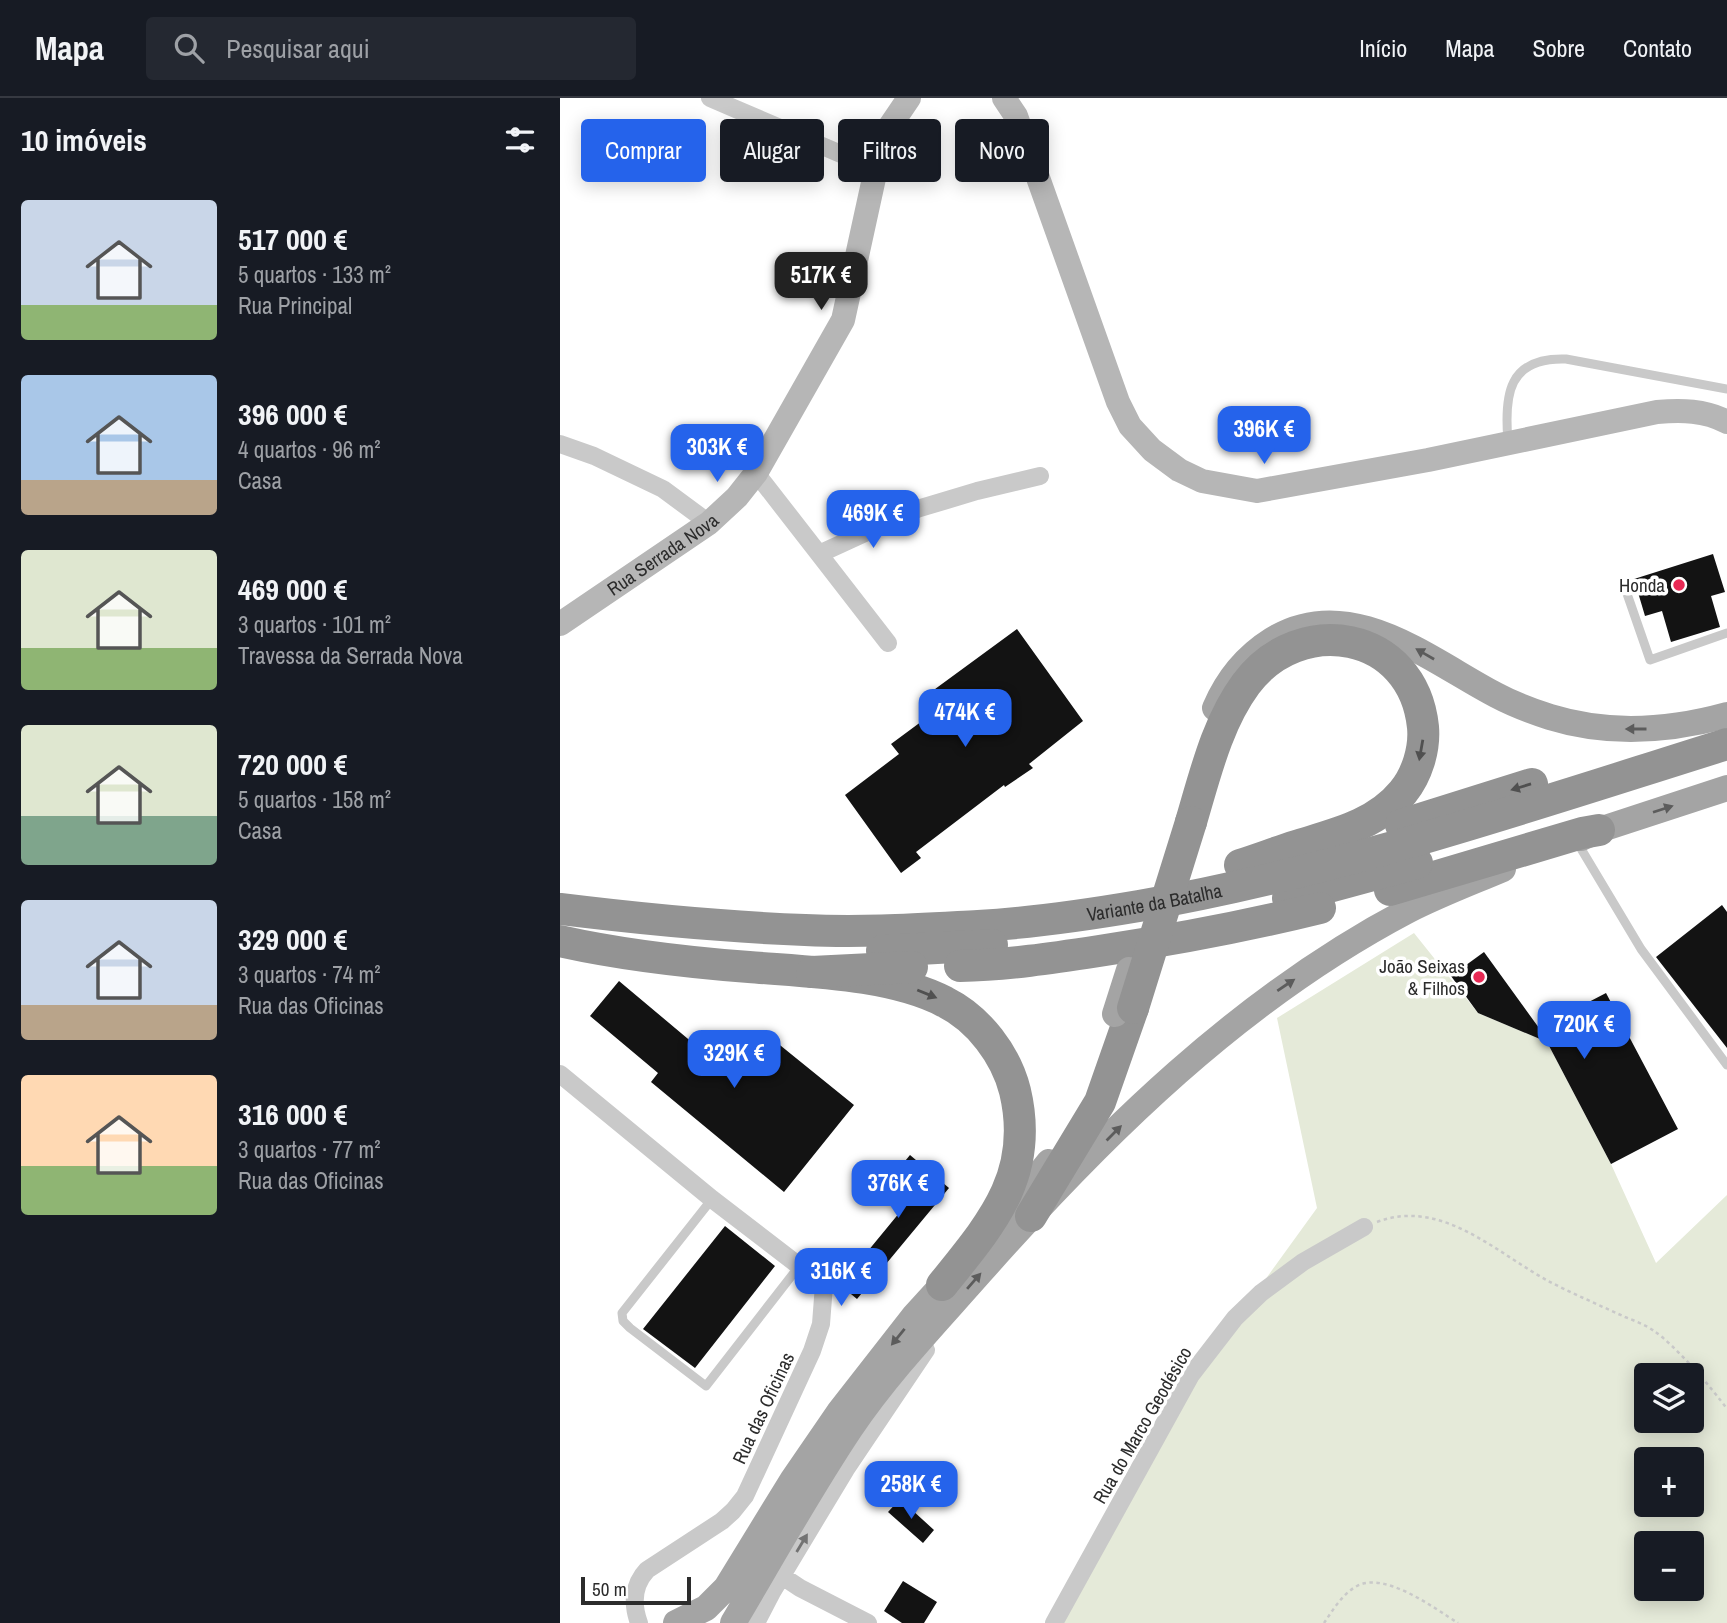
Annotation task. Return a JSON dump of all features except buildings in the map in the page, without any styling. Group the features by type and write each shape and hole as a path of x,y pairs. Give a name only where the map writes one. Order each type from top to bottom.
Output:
{"highway":[{"path":"1031,1216 1096,1109 1116,1059 1124,1011 1184,821 1235,699 1247,682 1267,663 1303,645 1331,641 1361,645 1382,653 1407,678 1416,694 1423,733 1419,762 1403,792 1389,806 1363,824 1240,865"},
{"path":"560,896 820,910 972,906 1054,898 1301,854 1727,723"},
{"name":"Variante da Batalha","path":"560,909 700,924 807,930 979,926 1102,912 1210,893 1310,870 1491,819 1727,744"},
{"name":"Variante da Batalha","path":"560,930 740,947 858,951 947,949 1098,933 1190,919 1283,900 1356,881 1727,765"},
{"path":"812,972 989,965 1184,939 1362,898 1582,833 1587,835"},
{"path":"560,941 665,960 812,972 894,983 946,1002 969,1017 996,1049 1013,1082 1021,1141 1013,1178 998,1211 946,1297"}],"main road":[{"path":"1184,821 1208,724 1234,673 1267,643 1296,629 1346,626 1365,628 1386,635 1419,650 1513,704 1584,725 1656,728 1682,726 1727,715"},
{"path":"676,1623 706,1608 726,1588 829,1426 891,1344 946,1297 1177,1072 1275,993 1330,956 1407,911 1587,835 1727,788"},
{"path":"733,1623 848,1431 1045,1167 1080,1109 1124,1011"}],"street":[{"path":"710,98 838,153"},
{"name":"Rua Serrada Nova","path":"895,119 909,98"},
{"path":"1004,98 1016,116 1118,402 1130,426 1152,450 1180,470 1202,481 1257,491 1657,412 1682,410 1702,413 1727,422"},
{"name":"Rua Serrada Nova","path":"560,624 709,523 737,496 756,472 843,320 873,182"},
{"path":"560,444 594,456 663,489 709,523"},
{"path":"756,472 888,643"},
{"path":"819,554 918,509 977,491 1040,477"},
{"name":"Rua das Oficinas","path":"560,1074 712,1199 824,1285 821,1324 796,1389 740,1504 722,1521 647,1570 637,1581 635,1611 639,1623"},
{"name":"Rua do Marco Geodésico","path":"1054,1623 1191,1375 1235,1318 1261,1293 1303,1262 1364,1227"},
{"path":"756,1623 846,1469 925,1352 946,1297"},
{"path":"782,1576 869,1623"}],"lane":[{"path":"1508,443 1507,400 1511,387 1529,367 1550,358 1727,389"},
{"path":"1624,585 1650,660 1727,633"},
{"path":"1587,835 1641,949 1727,1065"},
{"path":"712,1199 622,1313 623,1321 630,1328 706,1387 800,1265"}],"path":[{"path":"1364,1227 1393,1216 1414,1214 1434,1218 1471,1233 1551,1283 1653,1330 1672,1347 1727,1409"},
{"path":"1324,1623 1343,1596 1359,1584 1387,1584 1410,1593 1458,1623"}],"green space":[{"path":"1414,933 1478,1013 1547,1042 1611,1164 1656,1263 1727,1195 1727,1623 1053,1623 1194,1378 1317,1208 1277,1018"}],"place":[{"name":"Honda","path":"1679,585"},
{"name":"João Seixas & Filhos","path":"1479,977"}]}
